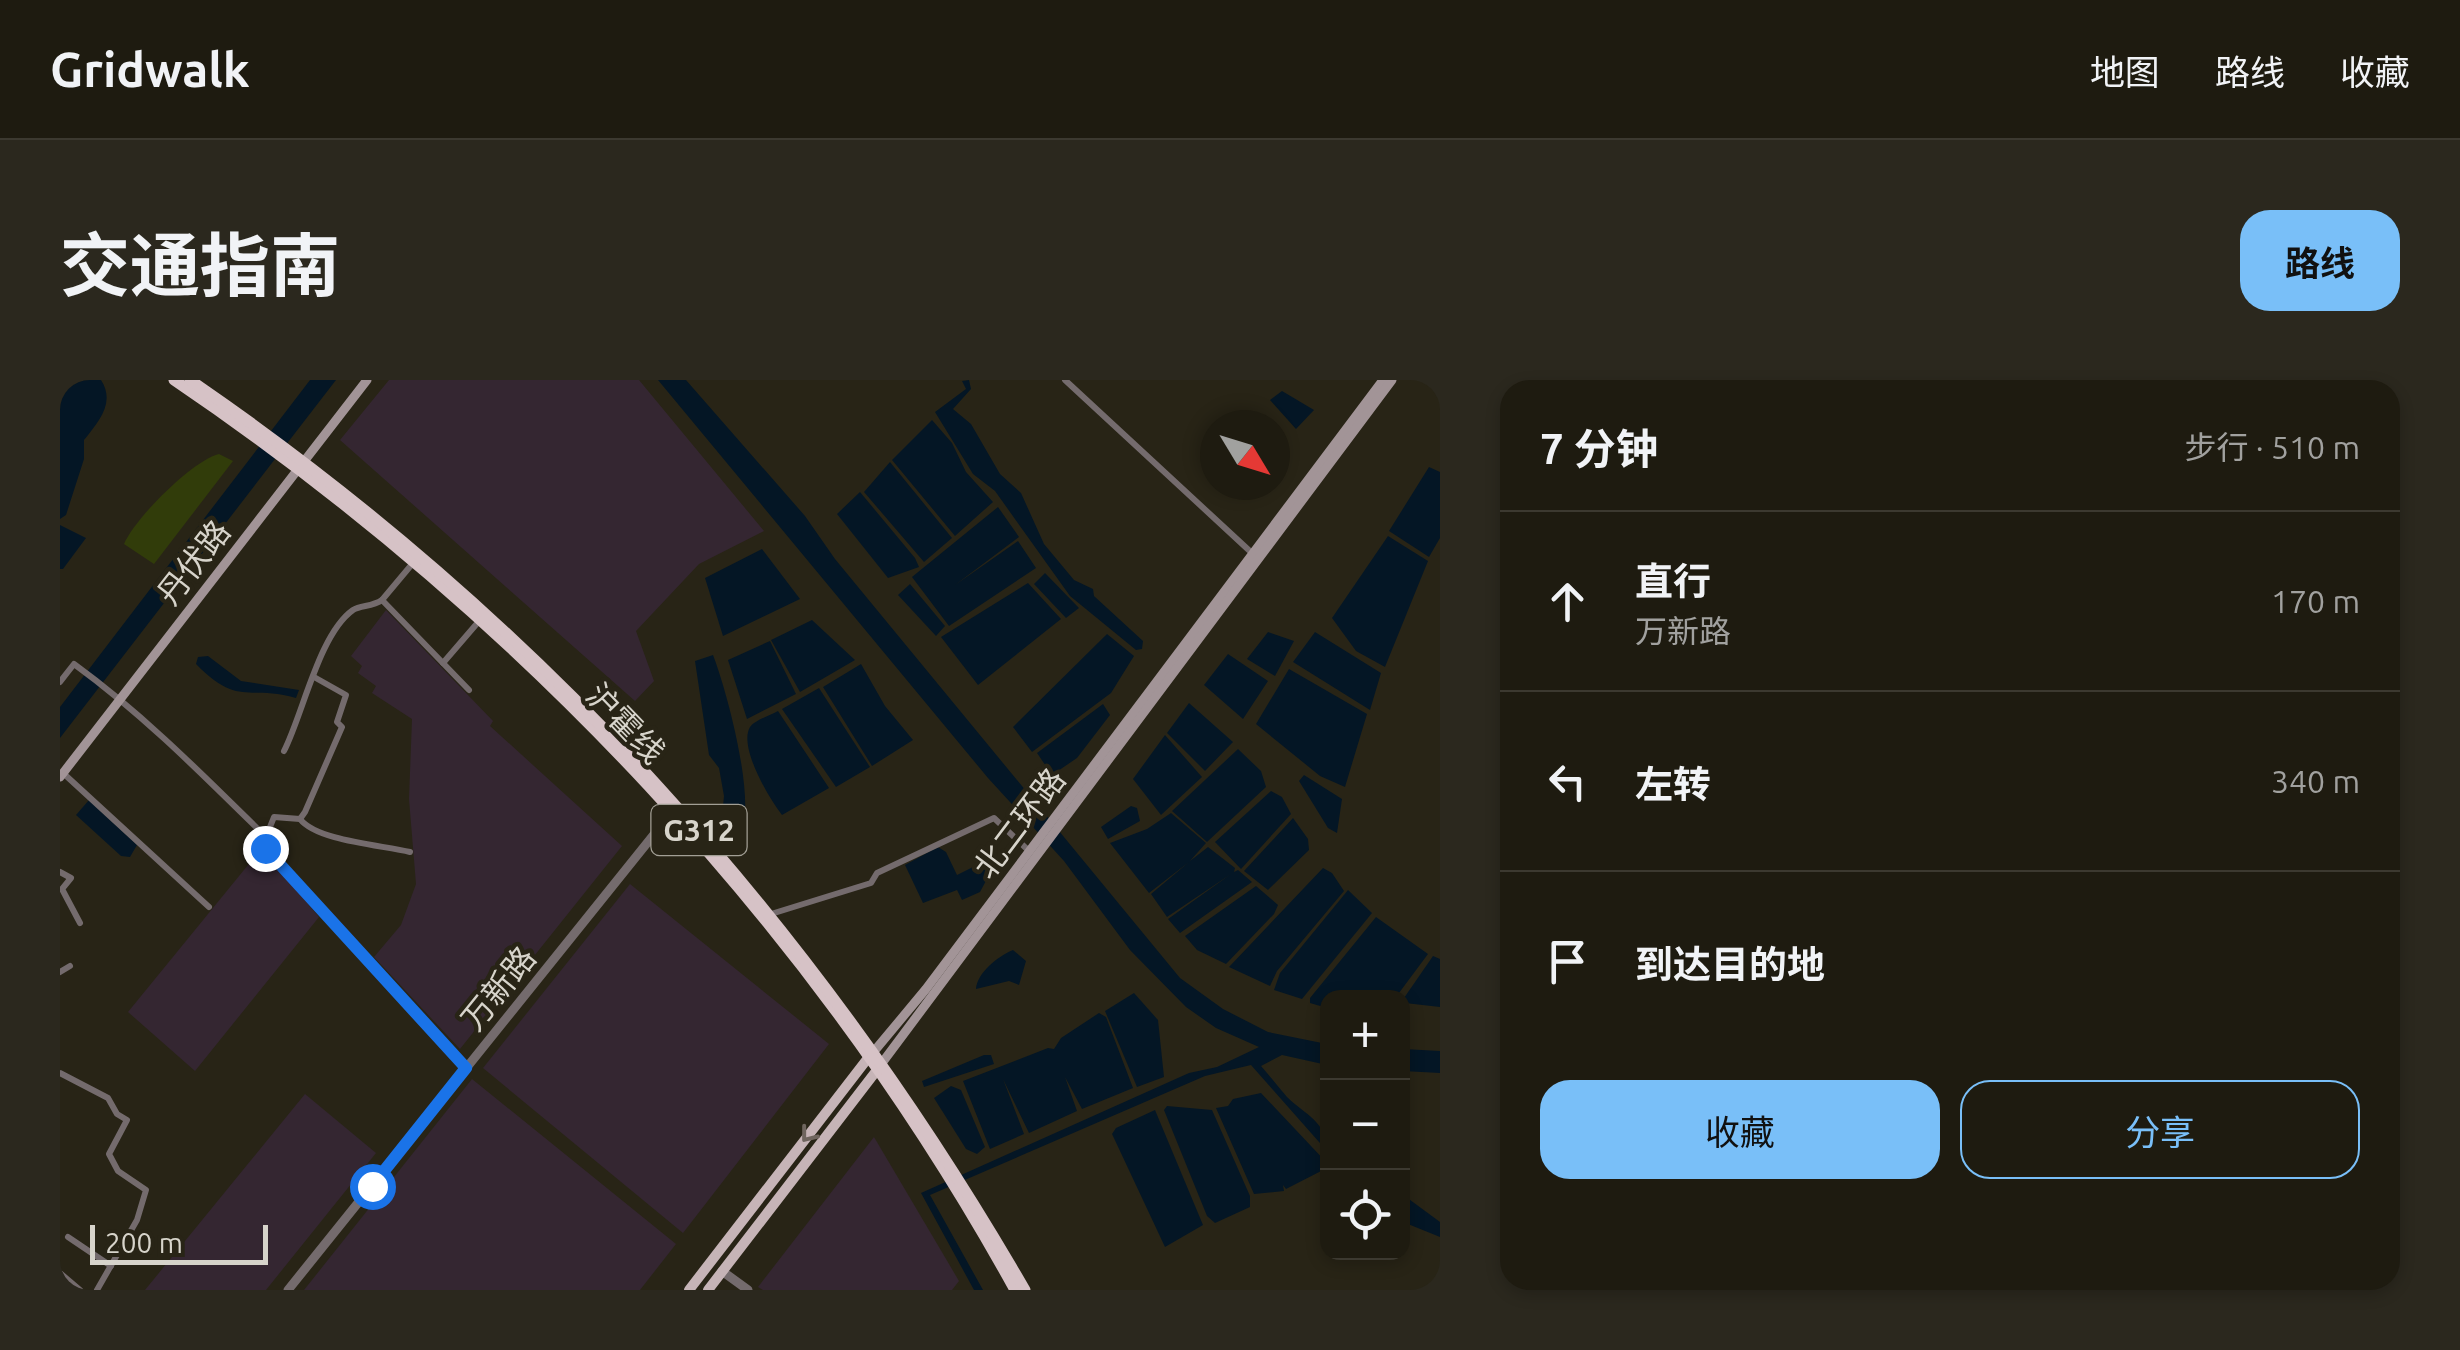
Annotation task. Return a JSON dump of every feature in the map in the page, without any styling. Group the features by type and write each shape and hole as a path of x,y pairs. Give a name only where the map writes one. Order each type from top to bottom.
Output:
{"highway":[{"name":"沪霍线","path":"174,380 260,434"},
{"name":"沪霍线","path":"190,380 419,558 602,723 771,914 960,1178 1025,1290"},
{"name":"沪霍线","path":"419,558 596,729 672,812 871,1054"},
{"name":"沪霍线","path":"880,1066 1015,1290"}],"main road":[{"name":"丹伏路","path":"61,775 117,696 367,380"},
{"name":"北二环路","path":"1059,817 1383,380"},
{"name":"北二环路","path":"689,1290 1059,817 1392,380"},
{"name":"北二环路","path":"708,1290 880,1066 1033,850"},
{"path":"710,1262 722,1272"}],"street":[{"path":"1065,380 1253,554"},
{"path":"284,751 324,648 352,610 382,600 419,558"},
{"path":"382,600 469,690"},
{"path":"443,663 480,619"},
{"path":"60,682 76,666 117,696 266,837"},
{"path":"300,819 342,727 336,722 346,694 314,678"},
{"path":"61,775 210,908"},
{"name":"万新路","path":"288,1290 672,812"},
{"path":"410,852 336,838 310,828 300,819 274,817 265,848 466,1068"},
{"path":"771,914 872,883 877,873 994,818 1033,850"},
{"path":"60,872 71,878 62,889 80,924"},
{"path":"60,972 70,966"},
{"path":"60,1073 108,1098 117,1114 127,1120 110,1154 118,1172 146,1190 137,1220 97,1290"},
{"path":"68,1237 111,1266"},
{"path":"722,1272 748,1290"},
{"path":"60,1273 80,1290"}],"shaded area":[{"path":"389,380 639,380 764,531 699,564 636,631 654,681 635,701 340,440"},
{"path":"386,610 493,721 490,726 622,846 460,1049 374,957 401,925 416,884 409,799 412,719 372,693 376,686 358,673 362,666 351,656"},
{"path":"261,849 319,917 195,1071 128,1012"},
{"path":"630,884 829,1044 683,1233 483,1068"},
{"path":"472,1079 676,1244 640,1290 304,1290"},
{"path":"305,1094 376,1153 266,1290 145,1290"},
{"path":"874,1137 959,1281 952,1290 758,1287"}],"green space":[{"path":"219,454 233,461 154,564 124,544 166,492 195,467"}],"water":[{"path":"60,380 101,380 107,397 103,412 84,440 84,459 66,515 60,519"},
{"path":"310,380 336,380 60,738 60,707"},
{"path":"658,380 686,380 805,516 835,559 1180,978 1223,1009 1268,1032 1320,1043 1320,1063 1282,1055 1261,1066 1287,1097 1319,1125 1320,1143 1251,1065 1205,1076 930,1195 983,1290 974,1290 921,1193 1189,1073 1217,1067 1259,1047 1216,1028 1186,1007 1130,950 1064,861 988,778"},
{"path":"969,380 971,389 953,409 971,424 1000,474 1021,493 1044,544 1074,580 1093,589 1094,596 1143,641 1142,649 1136,650 1070,596 995,491 973,474 935,412 966,389 962,381"},
{"path":"1282,391 1314,410 1296,429 1290,422 1290,410 1279,410 1270,400"},
{"path":"932,420 952,443 966,472 993,502 955,536 892,460"},
{"path":"890,462 952,538 924,562 864,492"},
{"path":"1429,467 1440,472 1440,538 1429,557 1389,531"},
{"path":"860,492 919,567 888,578 837,514"},
{"path":"998,507 1019,537 955,585 1018,541 1036,568 949,626 912,577"},
{"path":"60,525 86,538 63,569 60,569"},
{"path":"1388,536 1428,561 1385,667 1356,651 1332,618"},
{"path":"762,549 800,599 723,636 705,578"},
{"path":"1045,573 1079,608 1066,618 1034,584"},
{"path":"1028,583 1061,619 978,685 941,637"},
{"path":"910,584 945,626 936,636 898,595"},
{"path":"812,620 855,660 800,692 771,640"},
{"path":"1268,632 1294,641 1275,676 1247,659"},
{"path":"1315,632 1381,673 1370,710 1293,662"},
{"path":"1107,634 1134,656 1111,693 1032,752 1013,727"},
{"path":"770,641 796,694 747,719 728,660"},
{"path":"1228,654 1268,681 1243,719 1204,685"},
{"path":"713,655 733,724 744,784 742,832 734,846 721,826 724,796 719,768 709,755 695,661"},
{"path":"208,656 241,681 299,690 296,698 223,686 196,664 198,657"},
{"path":"861,664 885,706 913,740 872,766 823,687"},
{"path":"1289,669 1367,714 1345,787 1320,776 1256,724"},
{"path":"819,688 870,767 836,787 782,709"},
{"path":"1189,703 1233,742 1205,771 1167,733"},
{"path":"1103,704 1110,715 1077,758 1052,775 1037,753"},
{"path":"778,711 829,788 782,815 757,773 747,736 752,724"},
{"path":"1165,735 1202,777 1161,815 1133,779"},
{"path":"1238,749 1261,771 1266,787 1207,842 1172,811"},
{"path":"1304,775 1342,799 1337,833 1328,828 1299,781"},
{"path":"1271,791 1282,797 1291,814 1241,869 1215,842"},
{"path":"89,800 137,845 130,857 121,856 76,815"},
{"path":"1131,806 1137,808 1140,821 1108,839 1101,827"},
{"path":"1171,813 1206,843 1190,861 1208,847 1235,868 1234,872 1238,870 1252,882 1180,933 1168,919 1231,874 1167,917 1151,894 1189,862 1149,893 1110,843 1147,829"},
{"path":"1293,818 1308,839 1309,850 1268,890 1244,871"},
{"path":"938,847 946,852 957,875 991,858 996,862 980,892 962,900 957,890 923,903 905,865"},
{"path":"1323,868 1332,873 1344,891 1277,971 1270,986 1229,967"},
{"path":"1256,886 1278,905 1274,914 1226,964 1197,950 1185,936"},
{"path":"1348,890 1372,913 1302,999 1274,990 1280,973"},
{"path":"1376,917 1428,954 1401,990 1320,990 1320,1006 1310,1003 1310,998"},
{"path":"1013,950 1026,961 1019,985 1009,981 976,989 989,966"},
{"path":"1433,956 1440,959 1440,1007 1410,1004 1410,990"},
{"path":"1134,993 1158,1020 1164,1077 1137,1087 1105,1011"},
{"path":"1099,1013 1106,1017 1133,1088 1082,1109 1065,1077 1077,1111 1029,1133 1003,1079 1024,1134 990,1149 963,1081 1054,1049 1061,1038"},
{"path":"1410,1049 1440,1051 1440,1073 1410,1071"},
{"path":"991,1055 994,1064 924,1087 922,1081"},
{"path":"951,1086 961,1090 985,1147 977,1154 966,1149 934,1098"},
{"path":"1261,1093 1320,1156 1320,1172 1286,1189 1283,1185 1284,1191 1254,1194 1216,1108 1228,1106 1233,1099"},
{"path":"1167,1106 1212,1110 1250,1196 1250,1207 1215,1223 1207,1216 1164,1110"},
{"path":"1155,1110 1203,1225 1165,1247 1112,1134 1116,1128"},
{"path":"1410,1200 1440,1222 1440,1237 1410,1225"}],"route":[{"path":"265,848 466,1068 372,1186"}]}
